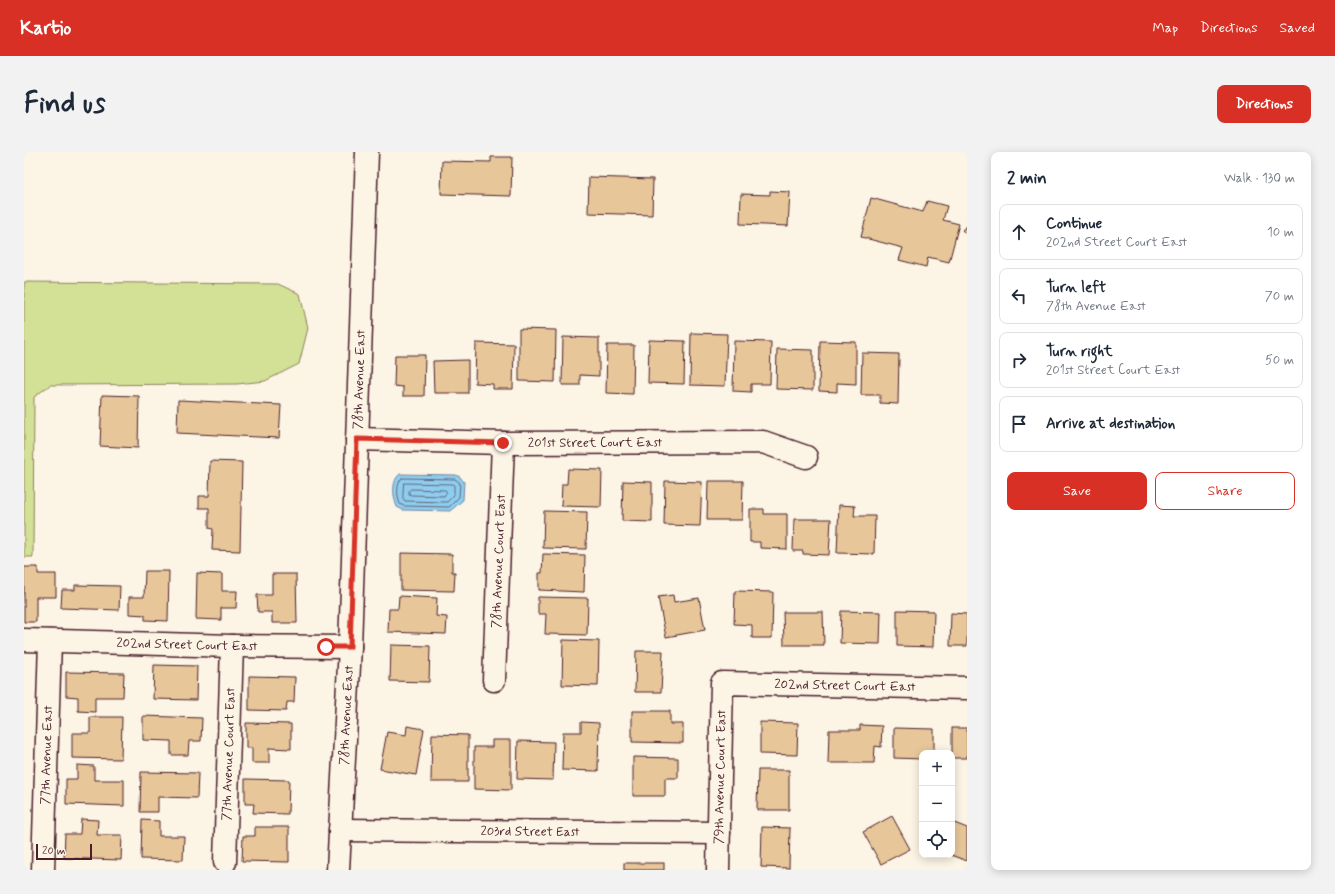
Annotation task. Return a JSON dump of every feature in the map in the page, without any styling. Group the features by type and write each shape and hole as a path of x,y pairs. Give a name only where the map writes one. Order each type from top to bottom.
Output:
{"street":[{"name":"78th Avenue East","path":"338,870 350,647 367,152"},
{"name":"201st Street Court East","path":"357,439 503,443 764,442 806,457"},
{"name":"78th Avenue Court East","path":"494,680 503,443"},
{"name":"202nd Street Court East","path":"24,640 232,646 350,647"},
{"name":"77th Avenue East","path":"43,870 50,641"},
{"name":"77th Avenue Court East","path":"225,862 232,646"},
{"name":"202nd Street Court East","path":"722,683 967,688"},
{"name":"79th Avenue Court East","path":"718,870 722,683"},
{"name":"203rd Street East","path":"340,830 719,833"}],"green space":[{"path":"24,282 278,284 300,294 308,328 299,364 265,381 237,384 50,385 34,397 33,557 24,557"}],"water":[{"path":"400,474 456,475 464,482 463,500 450,511 403,510 397,507 394,494 395,481"}],"building":[{"path":"491,157 512,157 511,196 441,194 442,161 491,162"},
{"path":"589,177 653,179 652,215 588,213"},
{"path":"770,191 790,192 788,226 740,224 741,194 770,195"},
{"path":"871,198 923,212 927,201 947,206 943,220 959,224 949,262 928,257 926,267 899,260 903,248 861,237"},
{"path":"967,226 967,235 962,230"},
{"path":"519,329 556,330 555,382 519,381"},
{"path":"691,333 727,334 725,386 690,385"},
{"path":"563,337 599,338 599,376 580,375 580,385 562,385"},
{"path":"649,340 685,341 684,384 648,383"},
{"path":"734,341 771,342 770,384 751,384 751,392 733,391"},
{"path":"820,341 856,342 856,384 837,383 837,392 819,391"},
{"path":"476,343 514,344 513,389 493,389 493,384 475,383"},
{"path":"607,345 634,345 633,394 606,393"},
{"path":"777,349 813,350 813,390 776,389"},
{"path":"862,353 899,354 898,404 880,403 880,395 861,395"},
{"path":"395,355 425,355 424,396 403,396 403,387 394,386"},
{"path":"468,360 468,393 434,393 433,361"},
{"path":"102,395 139,396 138,448 100,446"},
{"path":"178,400 281,405 279,438 177,433"},
{"path":"210,461 242,462 240,551 212,550 213,529 209,528 209,508 199,508 199,496 209,496"},
{"path":"568,469 602,470 601,507 561,506 562,484 567,484"},
{"path":"623,481 652,482 652,522 622,521"},
{"path":"665,481 702,482 700,526 664,525"},
{"path":"708,481 743,481 742,520 707,520"},
{"path":"839,505 855,506 854,516 875,516 874,554 837,553"},
{"path":"750,509 764,509 764,514 787,514 787,549 760,548 760,542 750,542"},
{"path":"544,511 587,512 586,549 543,548"},
{"path":"794,519 831,519 829,555 803,554 803,551 793,551"},
{"path":"401,553 452,554 452,572 455,572 454,591 401,590"},
{"path":"543,554 585,555 584,592 539,590 539,573 542,573"},
{"path":"24,567 38,567 38,574 56,574 56,597 36,597 36,622 24,622"},
{"path":"145,571 169,571 168,621 145,620 145,615 129,614 129,597 144,597"},
{"path":"197,573 222,574 222,591 237,591 236,608 221,608 221,620 196,619"},
{"path":"272,574 296,574 297,623 272,623 272,612 258,612 257,595 272,595"},
{"path":"75,585 120,586 119,610 61,608 62,590 75,590"},
{"path":"735,591 773,592 772,638 752,638 752,625 734,624"},
{"path":"673,595 674,602 699,598 705,630 666,637 658,597"},
{"path":"399,596 437,598 436,616 447,617 446,634 388,632 389,609 398,609"},
{"path":"538,597 588,598 587,635 545,634 546,614 538,614"},
{"path":"897,610 934,611 933,647 897,646"},
{"path":"841,611 881,612 880,644 840,643"},
{"path":"783,612 823,612 824,645 784,645"},
{"path":"951,613 967,614 967,646 950,646"},
{"path":"563,640 599,641 598,686 562,685"},
{"path":"391,645 430,646 429,682 390,681"},
{"path":"636,651 663,651 661,692 635,692"},
{"path":"154,665 197,666 196,700 153,699"},
{"path":"66,672 124,673 123,697 95,697 95,712 78,711 78,697 66,696"},
{"path":"249,676 295,677 294,702 287,702 286,711 249,710"},
{"path":"632,711 670,711 670,724 683,724 683,743 632,742"},
{"path":"143,716 202,718 201,741 189,741 188,755 171,755 171,741 143,740"},
{"path":"90,717 122,717 121,759 72,758 72,733 90,733"},
{"path":"581,722 599,723 598,771 562,770 563,732 581,732"},
{"path":"760,722 798,723 797,755 760,754"},
{"path":"246,723 291,724 291,749 269,748 269,763 252,763 252,748 246,748"},
{"path":"860,725 882,726 881,747 875,746 874,763 828,763 829,730 860,730"},
{"path":"407,726 424,729 416,775 380,769 387,732 406,735"},
{"path":"894,728 934,729 934,750 919,750 919,759 894,758"},
{"path":"952,728 967,728 967,758 955,758 955,750 952,750"},
{"path":"432,734 468,735 468,782 431,782"},
{"path":"492,740 511,740 511,790 474,789 474,747 492,747"},
{"path":"518,741 554,742 553,780 517,779"},
{"path":"633,757 678,758 678,778 665,778 665,796 633,796"},
{"path":"77,765 94,766 94,780 124,780 124,806 66,804 66,779 77,779"},
{"path":"758,770 789,770 789,810 757,810"},
{"path":"141,772 198,773 197,798 158,797 158,812 140,812"},
{"path":"245,779 289,780 288,814 253,813 254,804 245,804"},
{"path":"892,816 910,849 881,864 863,832"},
{"path":"81,819 98,820 97,835 122,835 121,860 64,858 65,834 80,834"},
{"path":"142,820 159,821 159,836 184,836 183,860 141,859"},
{"path":"955,823 967,828 967,861 955,856"},
{"path":"255,827 289,827 289,862 242,861 243,836 255,836"},
{"path":"762,827 790,828 789,868 761,867"},
{"path":"624,863 664,863 664,870 624,870"}],"route":[{"path":"326,647 350,647 357,439 503,443"}]}
